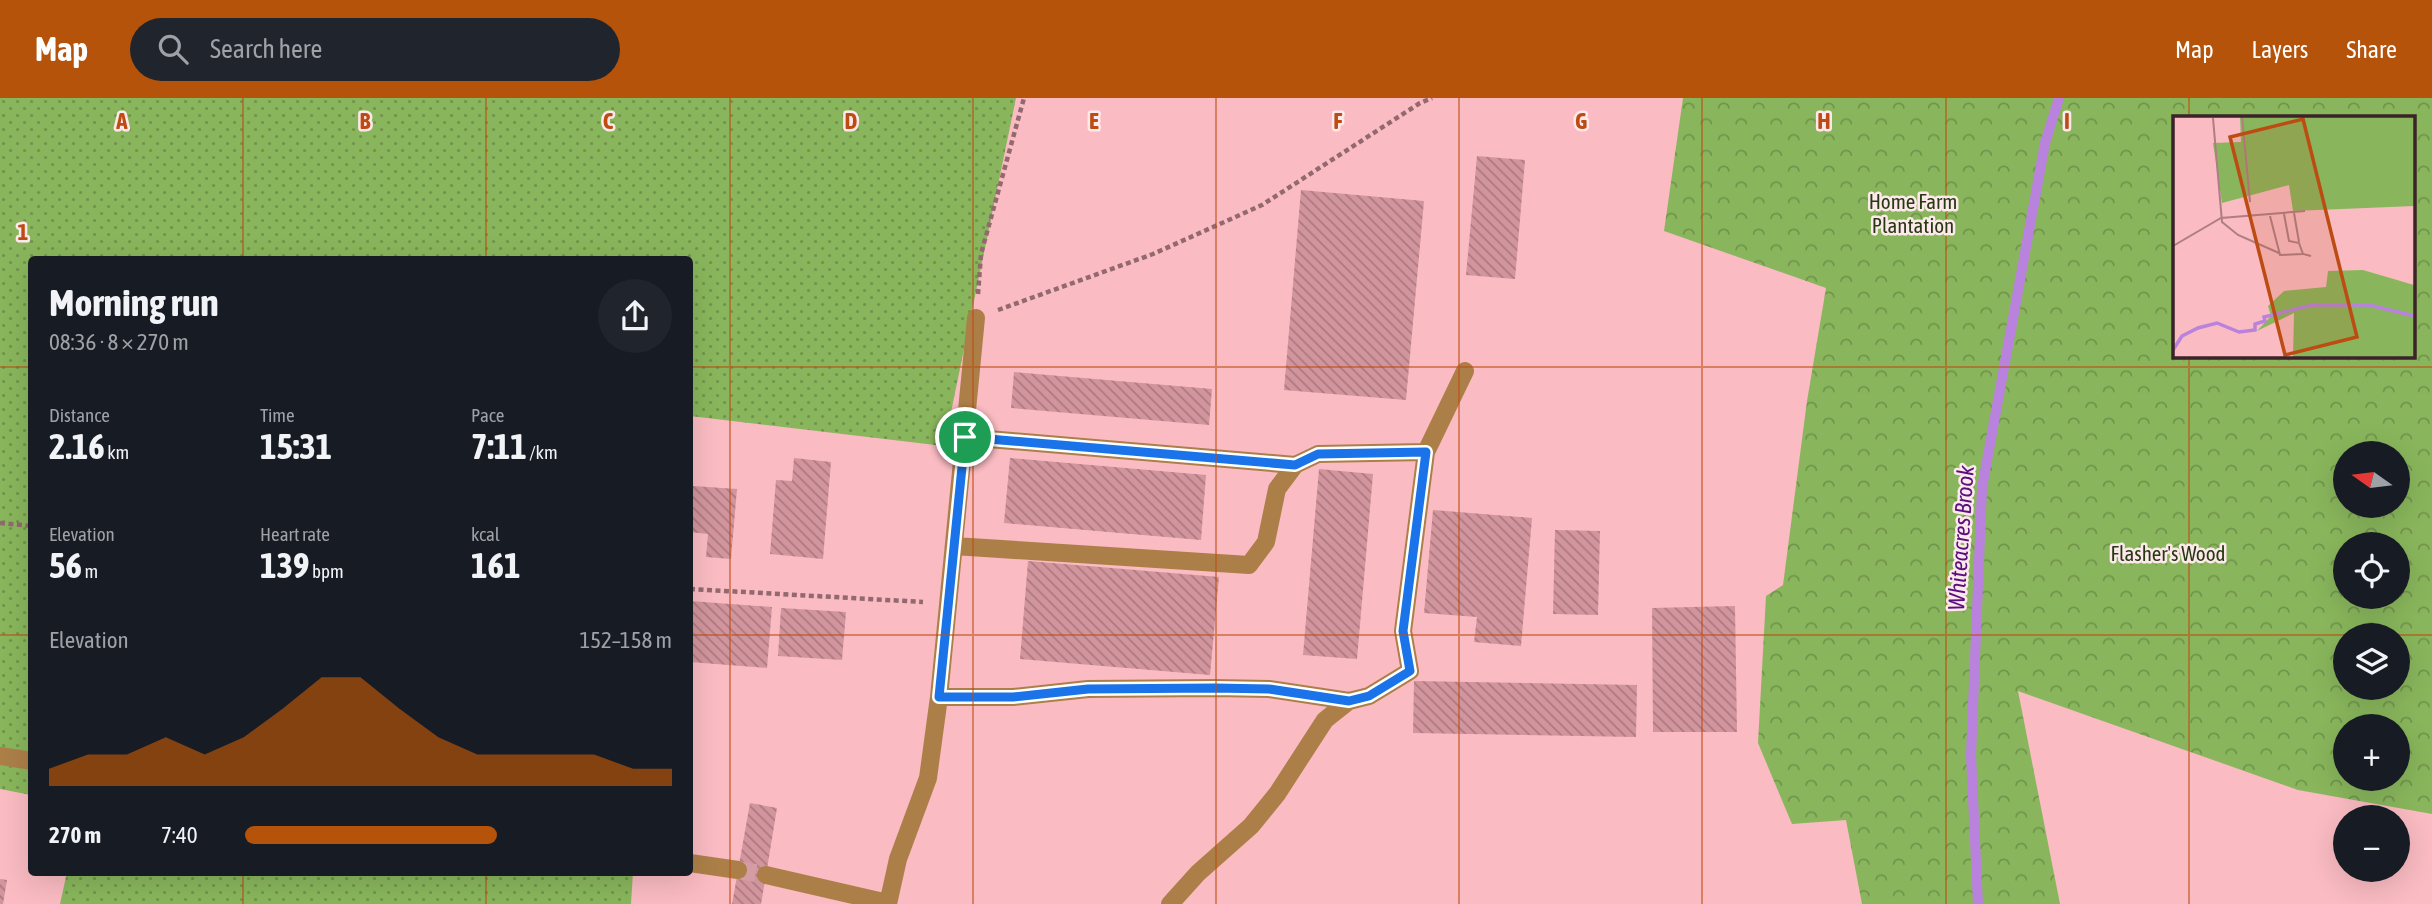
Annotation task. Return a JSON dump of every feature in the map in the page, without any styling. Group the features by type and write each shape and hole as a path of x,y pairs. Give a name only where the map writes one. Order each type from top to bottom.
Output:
{"lane":[{"path":"766,874 888,904 898,859 928,778 939,697 976,318"},
{"path":"939,697 1013,697 1111,688 1201,688 1269,689 1349,701 1369,696 1410,671 1403,631 1426,452 1465,371"},
{"path":"965,437 1295,465"},
{"path":"954,546 1249,565 1266,542 1277,489 1295,465 1318,454 1426,452"},
{"path":"1170,904 1198,873 1251,826 1277,794 1325,720 1349,701"},
{"path":"0,756 28,760"},
{"path":"693,863 738,870"}],"path":[{"path":"1024,98 981,254 976,318 1153,254 1262,205 1420,103 1432,98"},
{"path":"0,523 28,526"},
{"path":"693,589 948,603"}],"green space":[{"path":"0,98 1016,98 944,446 693,416 693,256 28,256 28,794 0,789"},
{"path":"1683,98 2432,98 2432,814 2410,810 2410,805 2382,805 2298,790 2018,691 2060,904 1862,904 1846,820 1792,824 1758,743 1766,596 1783,585 1807,401 1826,288 1664,231"},
{"path":"66,876 633,876 631,904 60,904"}],"building":[{"path":"1477,156 1525,160 1515,279 1466,275"},
{"path":"1301,190 1424,201 1406,400 1284,390"},
{"path":"1014,372 1212,389 1209,425 1011,408"},
{"path":"794,458 831,462 823,559 770,554 776,480 792,481"},
{"path":"1010,458 1206,475 1201,540 1004,523"},
{"path":"1319,469 1373,474 1357,659 1303,655"},
{"path":"693,486 737,489 731,559 706,557 708,534 693,532"},
{"path":"1433,510 1532,518 1521,646 1474,642 1477,617 1424,613"},
{"path":"1555,530 1600,531 1598,615 1553,614"},
{"path":"1028,561 1219,577 1210,675 1020,659"},
{"path":"693,601 772,607 767,668 693,662"},
{"path":"1735,606 1737,732 1653,732 1652,608"},
{"path":"781,608 846,612 842,660 778,656"},
{"path":"1414,681 1637,685 1636,737 1413,733"},
{"path":"750,803 777,808 761,904 732,904"},
{"path":"0,879 7,880 3,904 0,904"}],"waterway":[{"name":"Whiteacres Brook","path":"1978,904 1971,755 1982,488 2045,143 2059,98"}],"tunnel":[{"path":"738,870 766,875"}],"route":[{"path":"965,437 1295,465 1318,454 1426,452 1403,631 1410,671 1369,696 1349,701 1269,689 1147,687 1088,689 1013,697 939,697 965,437"}],"park label":[{"name":"Home Farm Plantation","path":"1913,213"},
{"name":"Flasher's Wood","path":"2168,553"}]}
